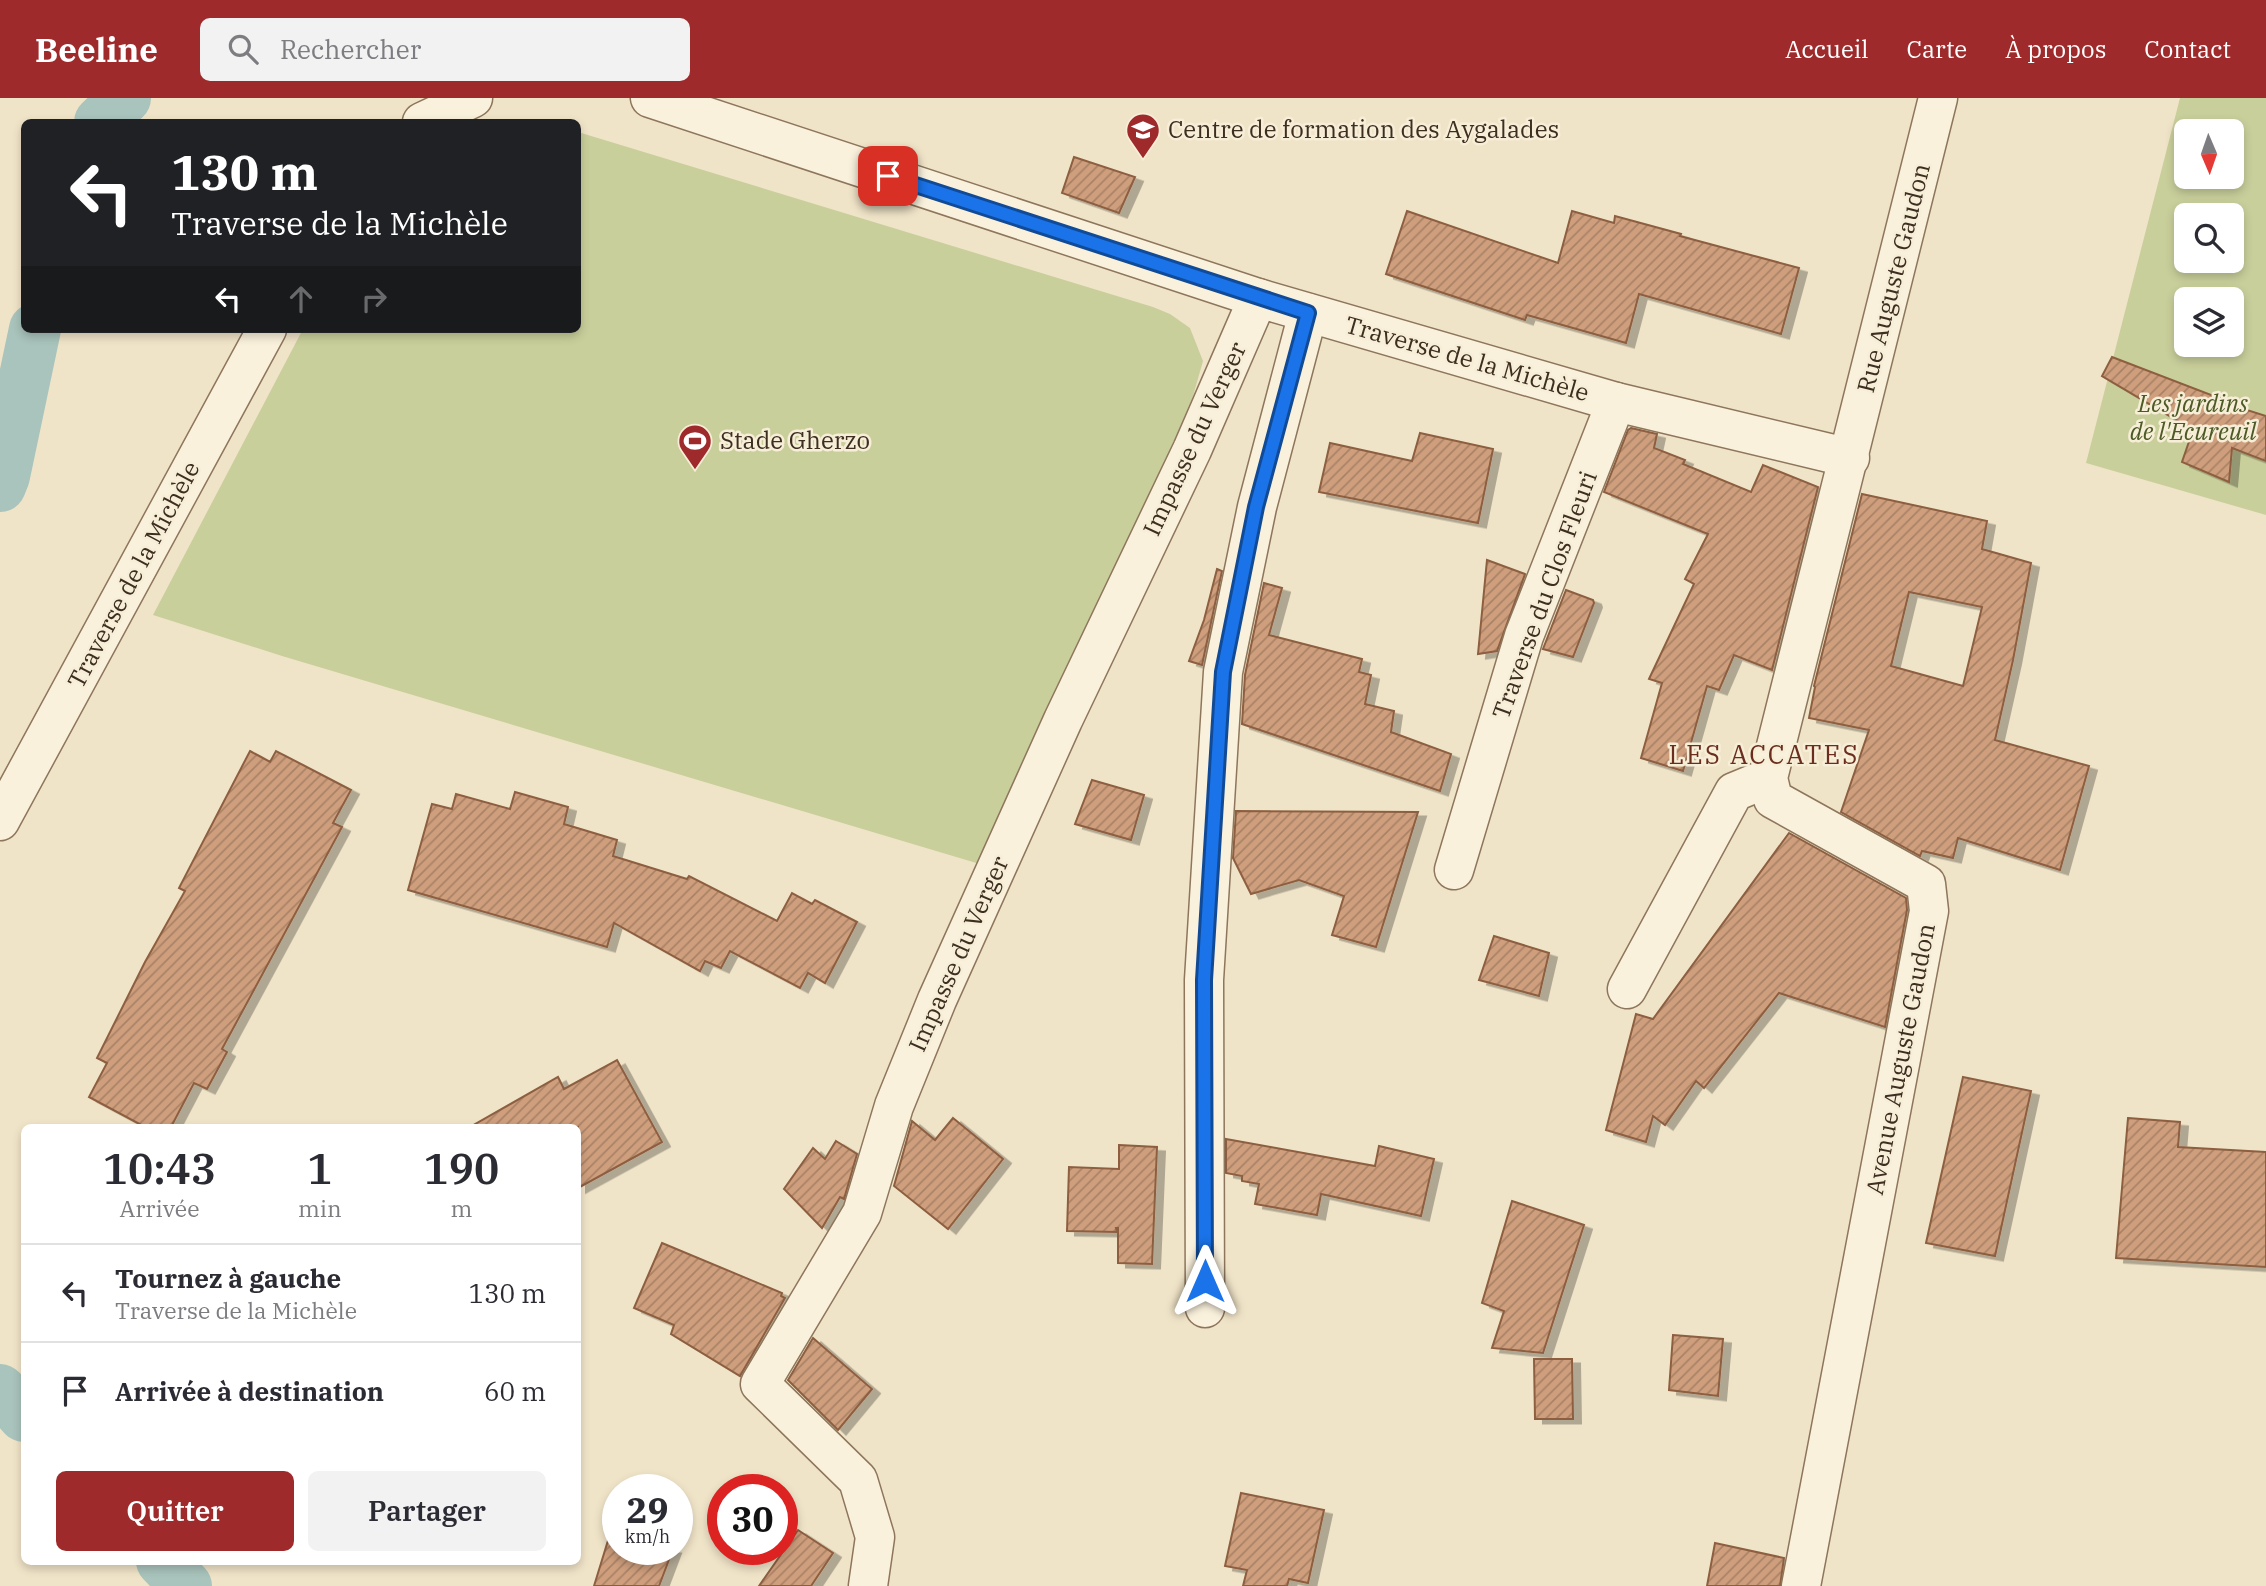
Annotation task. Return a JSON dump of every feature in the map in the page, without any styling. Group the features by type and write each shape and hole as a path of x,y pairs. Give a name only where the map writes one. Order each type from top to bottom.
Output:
{"street":[{"path":"428,119 473,98"},
{"name":"Traverse de la Michèle","path":"650,98 1258,298 1616,402 1850,458"},
{"name":"Rue Auguste Gaudon","path":"1850,458 1938,98"},
{"name":"Impasse du Verger","path":"867,1586 875,1537 858,1480 760,1384 862,1213 894,1106 937,1000 1063,720 1192,450 1258,298"},
{"path":"1205,1308 1204,980 1223,672 1256,507 1308,313"},
{"name":"Traverse de la Michèle","path":"0,821 265,333"},
{"name":"Traverse du Clos Fleuri","path":"1454,870 1524,636 1616,402"},
{"path":"1627,989 1734,792 1768,778 1850,458"},
{"name":"Avenue Auguste Gaudon","path":"1768,778 1773,799 1927,884 1929,911 1801,1586"}],"green space":[{"name":"Les jardins de l'Ecureuil","path":"2180,98 2266,98 2266,515 2086,463 2174,121 2174,189 2244,189 2244,119 2175,119"},
{"name":"Stade Gherzo","path":"581,133 1153,307 1170,314 1190,328 1203,361 1193,396 1129,545 983,865 153,615 301,333 581,333"}],"building":[{"path":"1074,157 1135,177 1119,213 1062,193"},
{"path":"1407,211 1558,263 1572,211 1614,223 1615,216 1799,268 1781,334 1639,294 1626,343 1527,315 1525,320 1386,274"},
{"path":"2112,357 2232,403 2231,405 2266,416 2266,461 2232,448 2229,482 2182,462 2193,430 2102,376"},
{"path":"1631,428 1657,434 1654,448 1685,460 1683,464 1751,492 1763,465 1818,487 1772,670 1734,655 1719,690 1707,686 1683,771 1641,758 1662,683 1649,679 1694,584 1685,579 1708,534 1604,492"},
{"path":"1420,433 1493,449 1478,523 1319,492 1330,443 1412,461"},
{"path":"1862,494 1987,521 1982,549 2031,563 1995,740 2089,766 2060,870 1958,838 1953,858 1922,851 1920,856 1841,812 1869,730 1809,718 1814,686","holes":["1909,592 1982,607 1963,686 1891,666"]},
{"path":"1487,560 1525,574 1497,651 1478,654"},
{"path":"1217,569 1222,571 1202,665 1189,661 1204,620"},
{"path":"1264,583 1282,588 1269,635 1362,659 1359,672 1371,675 1365,704 1394,711 1391,732 1451,754 1440,791 1242,724 1245,675"},
{"path":"1566,590 1593,600 1594,603 1573,657 1543,649"},
{"path":"250,751 270,762 276,751 351,790 333,823 342,827 222,1049 227,1052 207,1089 194,1083 173,1124 139,1124 89,1097 107,1063 97,1058 145,962 185,891 179,888"},
{"path":"1092,780 1144,795 1131,840 1075,824"},
{"path":"515,792 568,807 564,824 617,840 613,856 687,879 689,876 777,921 792,893 812,904 815,900 857,922 825,983 808,973 800,988 730,951 721,968 705,961 700,971 614,923 607,947 408,890 432,804 452,809 456,794 510,809"},
{"path":"1236,811 1418,812 1376,947 1332,935 1344,896 1299,880 1251,894 1233,858"},
{"path":"1789,833 1906,898 1907,910 1885,1027 1779,993 1704,1088 1696,1081 1665,1125 1653,1116 1646,1142 1606,1130 1636,1014 1653,1019"},
{"path":"1494,936 1549,953 1539,996 1479,980"},
{"path":"617,1060 662,1142 581,1186 581,1124 475,1124 558,1077 564,1089"},
{"path":"1963,1077 2031,1091 1995,1256 1926,1243"},
{"path":"953,1118 1003,1159 948,1229 894,1186 912,1121 935,1140"},
{"path":"2128,1118 2180,1122 2178,1147 2266,1152 2266,1267 2116,1258"},
{"path":"1226,1139 1375,1166 1379,1146 1434,1159 1421,1216 1321,1194 1317,1215 1255,1204 1259,1184 1242,1181 1242,1176 1226,1173"},
{"path":"836,1141 857,1154 844,1199 840,1197 822,1228 784,1189 813,1148 825,1159"},
{"path":"1119,1145 1157,1147 1152,1264 1118,1263 1118,1228 1117,1232 1067,1231 1069,1167 1119,1169"},
{"path":"1512,1201 1584,1225 1543,1353 1492,1348 1504,1311 1482,1303"},
{"path":"662,1243 782,1293 781,1296 785,1298 740,1376 671,1334 674,1325 634,1308"},
{"path":"1673,1335 1723,1339 1718,1396 1669,1390"},
{"path":"813,1338 872,1389 838,1430 788,1380"},
{"path":"1534,1359 1572,1359 1573,1419 1535,1419"},
{"path":"1241,1493 1324,1510 1308,1583 1289,1579 1287,1586 1243,1586 1247,1570 1225,1566"},
{"path":"798,1530 833,1553 811,1586 759,1586 774,1565 798,1565"},
{"path":"1715,1543 1784,1558 1780,1586 1707,1586"},
{"path":"602,1560 602,1565 667,1565 659,1586 594,1586"}],"waterway":[{"path":"103,119 125,98"},
{"path":"0,486 34,333"},
{"path":"0,1390 21,1413"},
{"path":"166,1565 186,1586"}],"place":[{"name":"Centre de formation des Aygalades","path":"1143,160"},
{"name":"Stade Gherzo","path":"695,471"}],"district":[{"name":"LES ACCATES","path":"1764,755"}],"route":[{"path":"888,176 1308,313 1256,507 1223,672 1204,980 1205,1281"}]}
